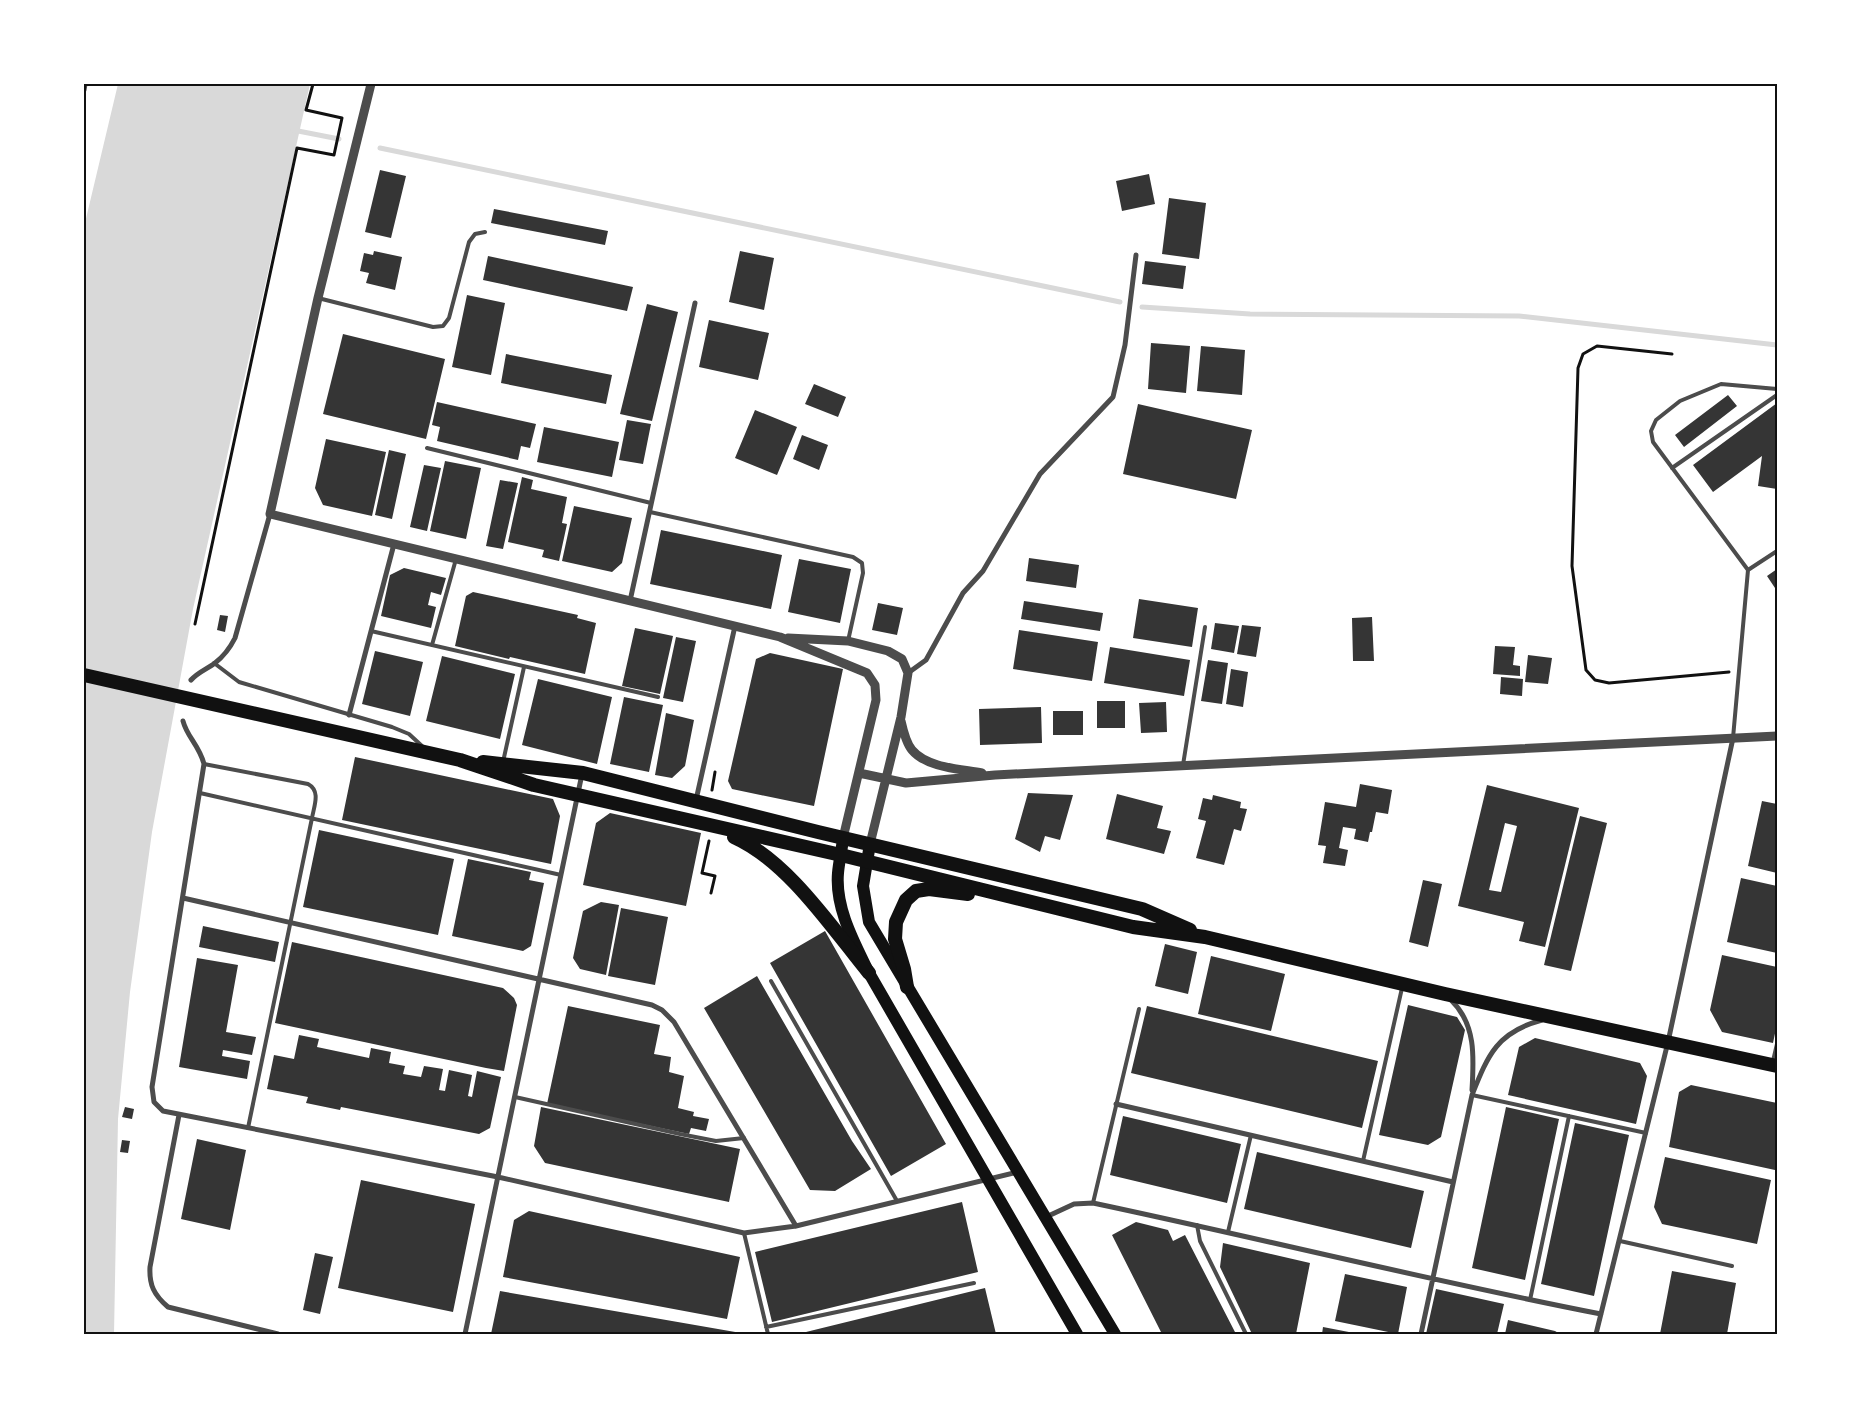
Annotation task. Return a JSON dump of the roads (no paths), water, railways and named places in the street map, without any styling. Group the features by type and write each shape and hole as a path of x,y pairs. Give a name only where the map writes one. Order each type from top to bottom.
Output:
{"highway":[{"path":"84,675 460,760 534,785 841,855 1133,927 1205,937 1550,1018 1775,1066"},
{"path":"460,760 583,773 843,838 1142,909 1205,937"},
{"path":"705,825 750,844 787,873 869,973"},
{"path":"907,987 895,939 895,930 902,907 911,895 916,891 929,889 960,894 1006,896"}],"main road":[{"path":"843,838 838,874 840,901 850,932 869,973 1077,1334"},
{"path":"870,844 863,886 869,922 1115,1334"}],"street":[{"path":"84,90 85,84"},
{"path":"191,680 196,674 214,664 227,652 235,638 270,514 318,298 371,84"},
{"path":"908,673 926,660 964,593 983,571 1040,474 1113,397 1125,345 1136,255"},
{"path":"630,601 695,303"},
{"path":"270,514 780,637 867,673 875,685 876,700 843,838"},
{"path":"350,715 394,544"},
{"path":"696,801 735,626"},
{"path":"780,637 848,642 888,651 902,659 908,673 900,717 870,844"},
{"path":"900,717 911,750 925,760 943,766 995,775"},
{"path":"183,721 185,730 201,753 204,764 152,1087 154,1102 168,1113 498,1176 744,1233 796,1226 1018,1172"},
{"path":"859,774 906,783 995,775 1777,736"},
{"path":"1596,1334 1668,1042 1733,738"},
{"path":"465,1334 583,773"},
{"path":"183,898 652,1005 662,1010 674,1022 796,1226"},
{"path":"1445,994 1459,1008 1468,1024 1473,1041 1472,1095"},
{"path":"1422,1334 1472,1095 1486,1060 1496,1046 1510,1034 1527,1024 1550,1018"},
{"path":"1116,1104 1453,1182"},
{"path":"179,1115 150,1266 152,1290 168,1306 179,1310 267,1333 278,1334"},
{"path":"1046,1217 1074,1204 1093,1203 1433,1279 1601,1314"}],"lane":[{"path":"318,298 433,327 443,326 449,318 469,242 475,234 485,232"},
{"path":"1733,738 1748,570 1653,442 1651,431 1656,420 1680,401 1721,384 1777,389"},
{"path":"1672,468 1777,395"},
{"path":"427,448 652,503"},
{"path":"650,512 853,557 862,563 863,573 848,642"},
{"path":"1748,570 1777,551"},
{"path":"432,645 456,559"},
{"path":"1183,765 1205,626"},
{"path":"371,631 658,697"},
{"path":"214,664 239,682 392,727 409,734 430,753"},
{"path":"502,764 524,667"},
{"path":"204,764 308,784 313,786 316,791 248,1128"},
{"path":"200,793 561,875"},
{"path":"771,981 897,1201"},
{"path":"1363,1161 1402,984"},
{"path":"1093,1203 1138,1009"},
{"path":"1775,1066 1777,1044"},
{"path":"1472,1095 1646,1133"},
{"path":"515,1097 716,1141 744,1138"},
{"path":"1530,1300 1570,1116"},
{"path":"1228,1232 1251,1135"},
{"path":"1197,1225 1200,1241 1246,1334"},
{"path":"744,1233 768,1334"},
{"path":"1620,1241 1732,1266"},
{"path":"766,1327 974,1283"}],"waterway":[{"path":"293,130 339,139"},
{"path":"380,148 1120,302"},
{"path":"1142,307 1250,314 1519,316 1777,345"}]}
